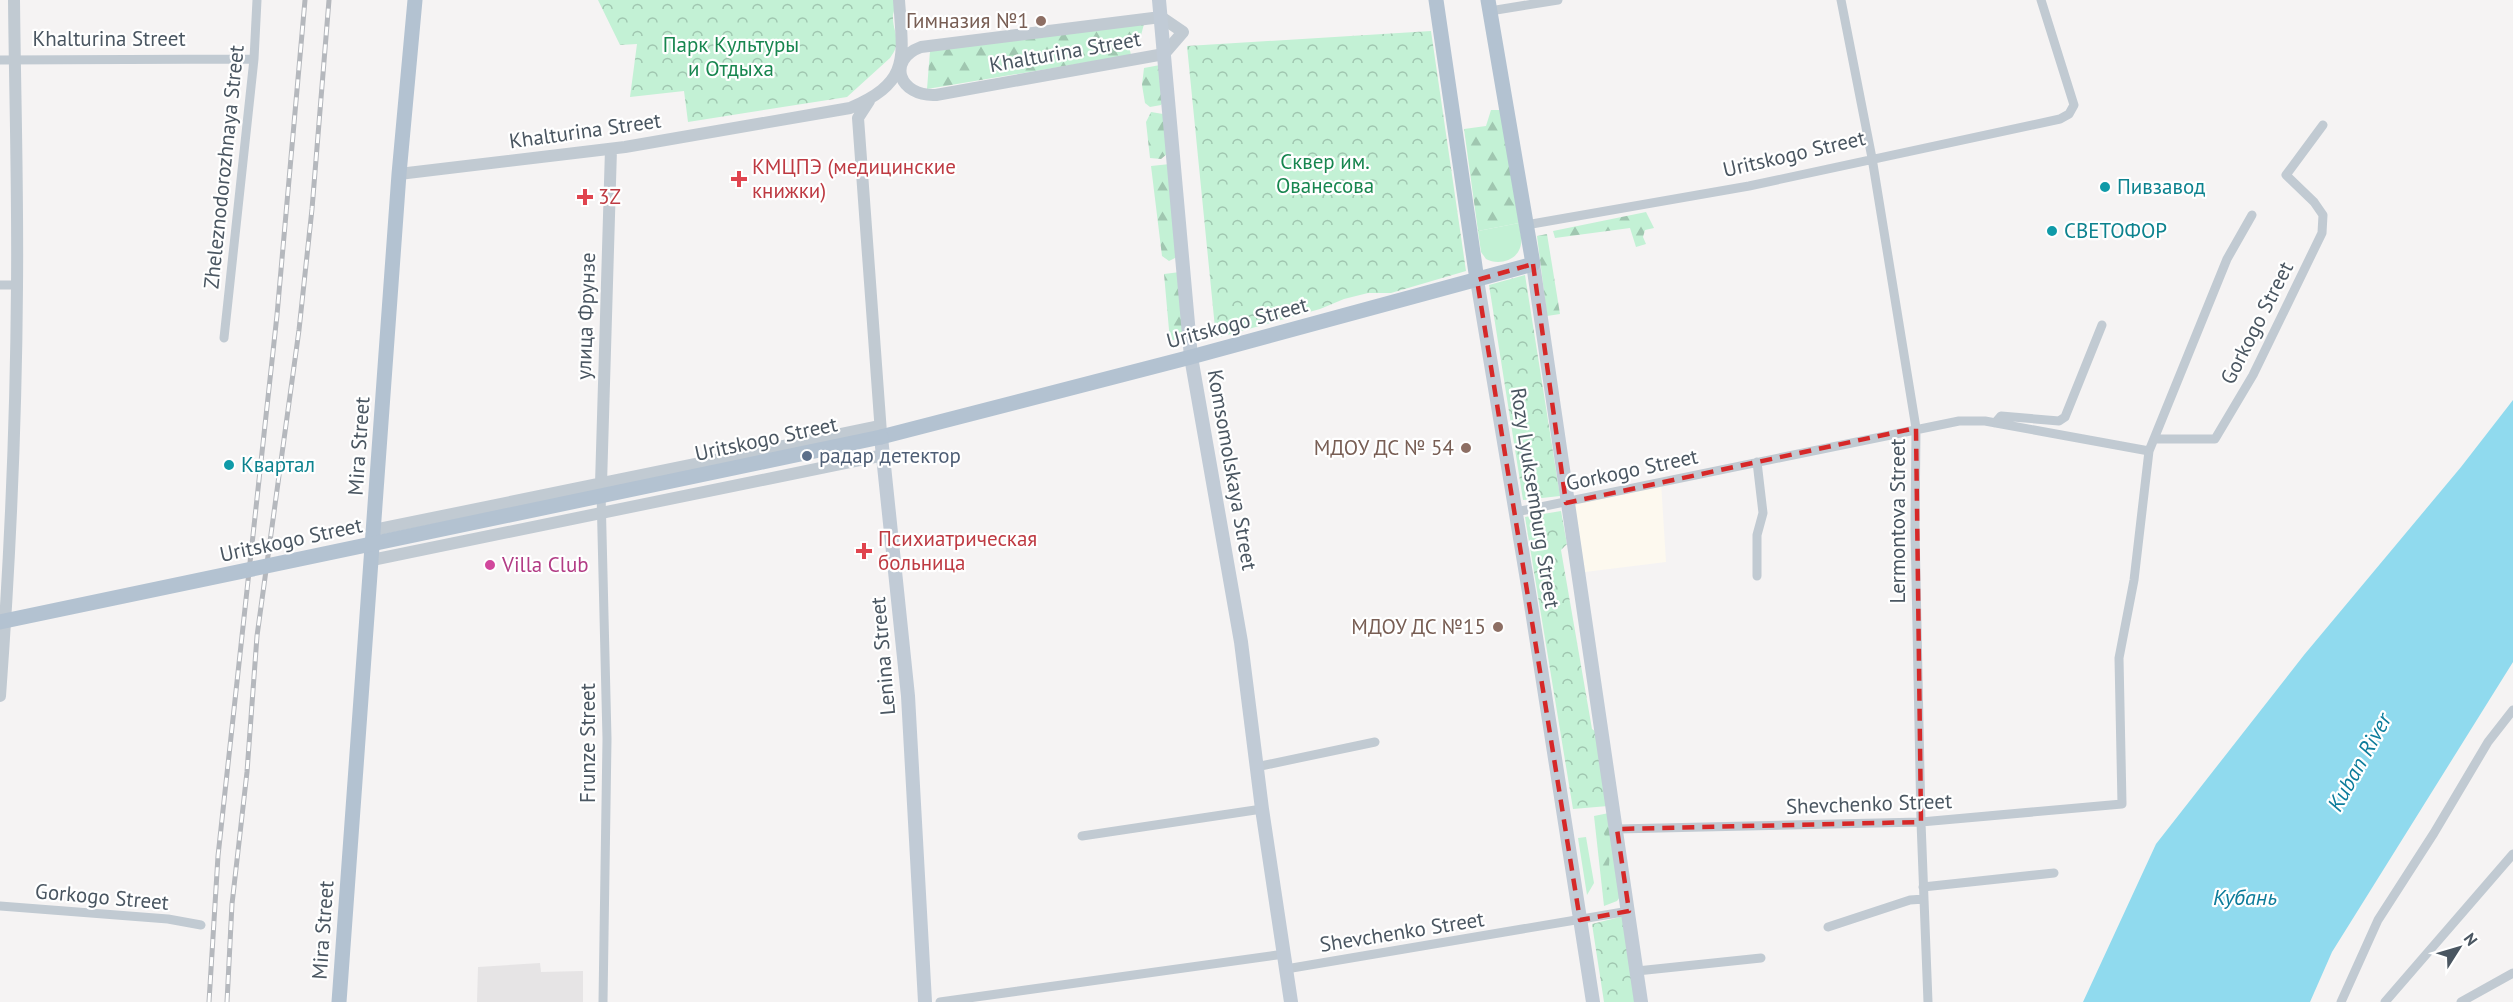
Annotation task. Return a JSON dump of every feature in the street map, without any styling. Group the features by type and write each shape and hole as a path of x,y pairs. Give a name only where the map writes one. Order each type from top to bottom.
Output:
{"main road":[{"name":"Mira Street","path":"339,1002 399,174 415,0"},
{"name":"Komsomolskaya Street","path":"1159,0 1191,357 1241,642 1256,767 1291,1002"},
{"name":"Rozy Lyuksemburg Street","path":"1436,0 1477,280 1593,1002"},
{"name":"Rozy Lyuksemburg Street","path":"1489,6 1533,264 1566,502 1617,829 1641,1002"},
{"name":"Uritskogo Street","path":"0,622 881,431 1191,357 1533,264"},
{"name":"Lenina Street","path":"881,431 908,696 925,1002"}],"street":[{"path":"0,696 3,592 13,490 17,285 14,0"},
{"name":"Zheleznodorozhnaya Street","path":"224,338 254,58 257,0"},
{"path":"900,0 903,49 901,65"},
{"path":"1489,6 1558,0"},
{"name":"Lermontova Street","path":"1841,0 1872,158 1916,428 1915,519 1921,822 1928,1002"},
{"name":"Uritskogo Street","path":"1526,225 1686,199 2060,119 2069,114 2074,105 2041,0"},
{"name":"Khalturina Street","path":"399,174 611,149 850,108 874,96 892,80 901,65 910,52 921,47 1161,17 1183,32 1164,54 936,95 921,96 909,89 904,83 901,65"},
{"name":"Khalturina Street","path":"0,60 254,58"},
{"name":"Lenina Street","path":"874,96 861,110 858,118 881,431"},
{"name":"Gorkogo Street","path":"2154,439 2214,439 2257,365 2322,233 2323,216 2314,202 2286,175 2323,125"},
{"name":"улица Фрунзе","path":"601,484 611,149"},
{"path":"2149,451 2227,259 2252,215"},
{"path":"0,285 17,285"},
{"name":"Gorkogo Street","path":"1995,423 2001,416 2059,421 2065,417 2102,325"},
{"name":"Gorkogo Street","path":"1515,512 1959,421 1995,423 2149,451"},
{"name":"Uritskogo Street","path":"374,530 881,431"},
{"name":"Shevchenko Street","path":"1617,829 1921,822 2122,804 2119,657 2134,580 2149,451"},
{"name":"Uritskogo Street","path":"372,560 884,455"},
{"path":"1756,462 1762,513 1757,535 1757,576"},
{"name":"Frunze Street","path":"601,484 607,739 603,1002"},
{"path":"2341,1002 2378,920 2434,833 2488,742 2513,710"},
{"path":"1256,767 1375,742"},
{"path":"1082,836 1262,809"},
{"path":"2385,1002 2513,854"},
{"path":"1923,887 2054,873"},
{"path":"1828,927 1910,900 1924,899"},
{"name":"Gorkogo Street","path":"0,906 168,919 201,925"},
{"name":"Shevchenko Street","path":"1286,969 1629,910"},
{"path":"940,1002 1284,954"},
{"path":"1637,970 1761,958"},
{"path":"2461,1002 2513,973"}],"highlighted area":[{"path":"1533,264 1566,503 1916,428 1921,822 1617,829 1629,911 1580,920 1477,280"}],"shaded area":[{"path":"1661,482 1666,562 1585,572 1574,501"},
{"path":"540,963 541,972 583,971 583,1002 477,1002 478,967"}],"green space":[{"name":"Парк Культуры и Отдыха","path":"598,0 896,0 893,22 897,41 890,58 847,97 688,122 684,91 630,97 637,44 620,45"},
{"path":"1144,24 1140,39 1129,46 1131,55 927,89 930,51"},
{"name":"Сквер им. Ованесова","path":"1431,31 1466,271 1391,293 1368,293 1344,299 1320,309 1216,338 1187,46"},
{"path":"1160,65 1164,100 1161,105 1150,107 1145,103 1142,85 1144,68"},
{"path":"1491,110 1500,110 1519,223 1478,231 1464,129 1486,126"},
{"path":"1151,112 1163,114 1167,154 1161,159 1150,158 1146,122"},
{"path":"1170,164 1178,254 1169,261 1162,256 1151,166"},
{"path":"1646,212 1654,228 1645,230 1643,237 1646,244 1636,247 1630,228 1555,238 1553,231"},
{"path":"1519,223 1521,242 1518,253 1500,262 1486,259 1481,252 1478,231"},
{"path":"1547,234 1560,314 1547,316 1537,236"},
{"path":"1180,272 1185,337 1170,341 1164,274"},
{"path":"1525,275 1560,496 1523,500 1489,285"},
{"path":"1561,511 1567,544 1561,550 1592,729 1598,733 1608,806 1573,809 1525,517"},
{"path":"1609,813 1622,894 1617,901 1604,906 1594,816"},
{"path":"1605,817 1610,835 1609,865 1614,882 1613,888 1607,890 1604,883 1599,842 1606,839 1598,818"},
{"path":"1586,837 1594,883 1587,895 1578,838"},
{"path":"1624,916 1636,1002 1604,1002 1592,924"}],"water":[{"name":"Кубань","path":"2513,400 2513,662 2332,952 2310,1002 2083,1002 2156,844 2304,655 2461,467"}],"railway":[{"path":"209,1002 218,856 277,315 305,0"},
{"path":"227,1002 232,904 247,772 257,636 299,330 312,209 329,0"}],"place":[{"name":"Гимназия №1","path":"1041,21"},
{"name":"КМЦПЭ (медицинские книжки)","path":"739,179"},
{"name":"Пивзавод","path":"2105,187"},
{"name":"3Z","path":"585,197"},
{"name":"СВЕТОФОР","path":"2052,231"},
{"name":"МДОУ ДС № 54","path":"1466,448"},
{"name":"радар детектор","path":"807,456"},
{"name":"Квартал","path":"229,465"},
{"name":"Психиатрическая больница","path":"864,551"},
{"name":"Villa Club","path":"490,565"},
{"name":"МДОУ ДС №15","path":"1498,627"}],"water label":[{"name":"Kuban River","path":"2359,762"}]}
